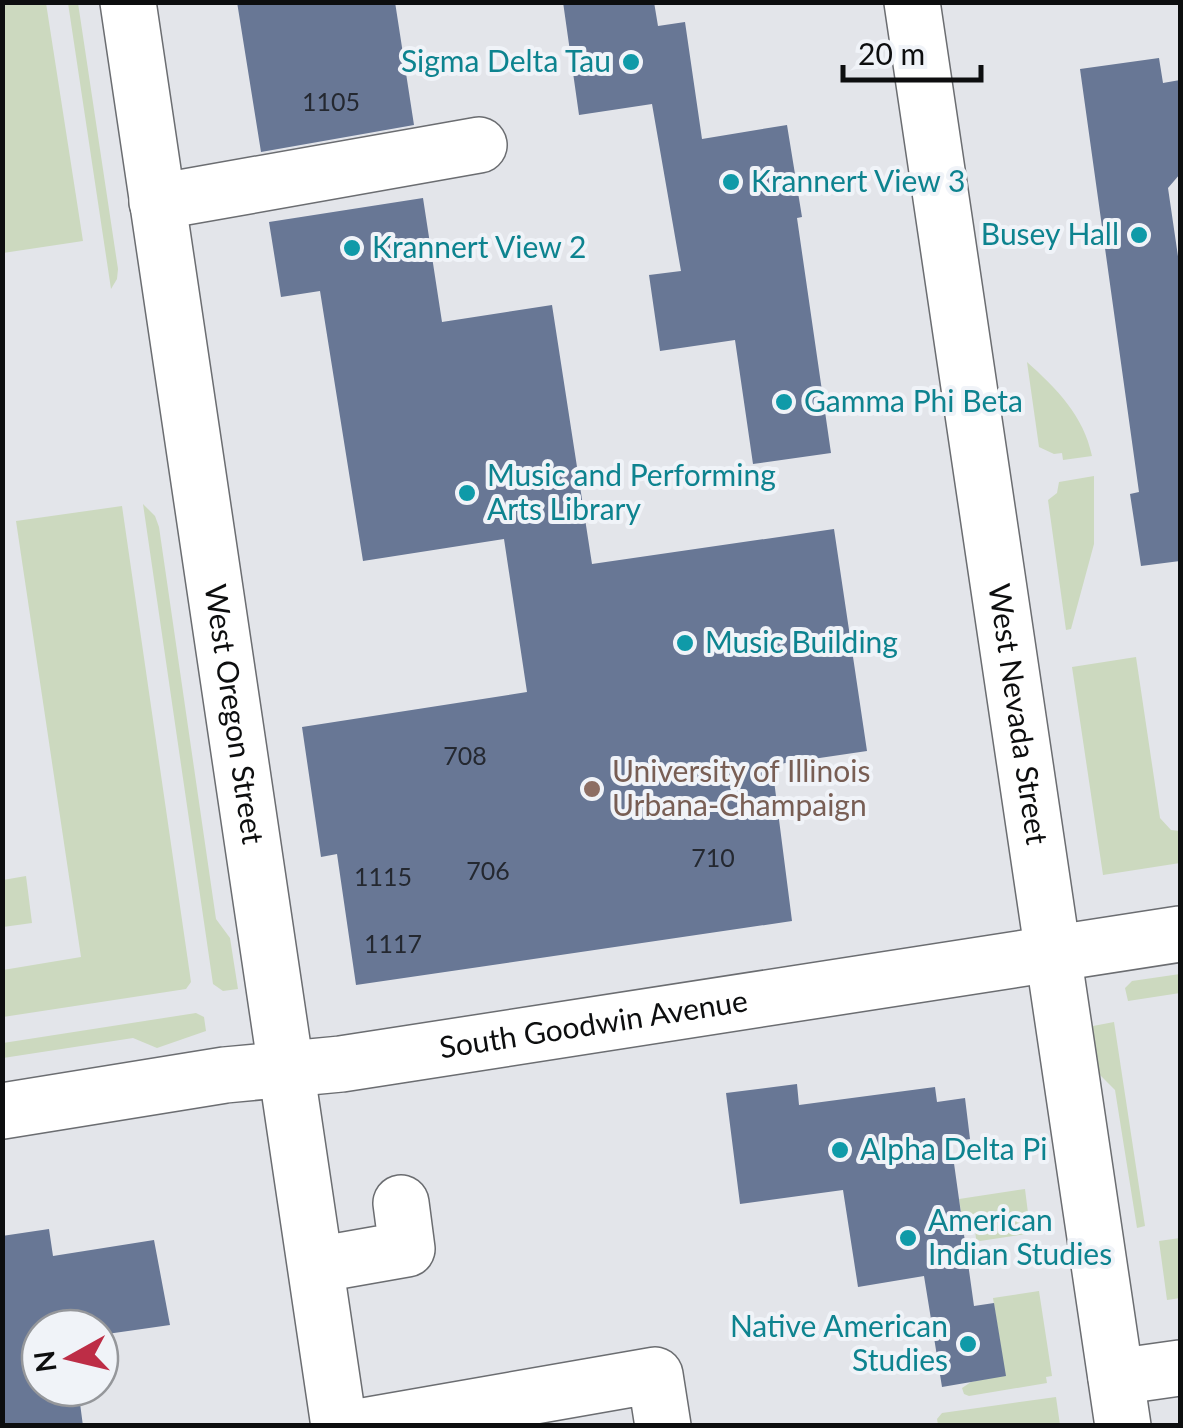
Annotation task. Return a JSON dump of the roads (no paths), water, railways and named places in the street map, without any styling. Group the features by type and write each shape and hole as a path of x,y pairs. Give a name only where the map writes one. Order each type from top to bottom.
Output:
{"street":[{"name":"West Oregon Street","path":"128,2 339,1426"},
{"name":"West Nevada Street","path":"912,2 1120,1401"},
{"path":"157,202 478,145"},
{"name":"South Goodwin Avenue","path":"2,1110 225,1076 342,1064 1180,934"},
{"path":"316,1265 407,1249 401,1203"},
{"path":"1120,1401 1180,1368"},
{"path":"363,1426 655,1375 663,1426"}],"place":[{"name":"Sigma Delta Tau","path":"631,62"},
{"name":"Krannert View 3","path":"731,182"},
{"name":"Busey Hall","path":"1139,235"},
{"name":"Krannert View 2","path":"352,248"},
{"name":"Gamma Phi Beta","path":"784,402"},
{"name":"Music and Performing Arts Library","path":"467,493"},
{"name":"Music Building","path":"685,643"},
{"name":"University of Illinois Urbana-Champaign","path":"592,789"},
{"name":"Alpha Delta Pi","path":"840,1150"},
{"name":"American Indian Studies","path":"908,1238"},
{"name":"Native American Studies","path":"968,1344"}]}
